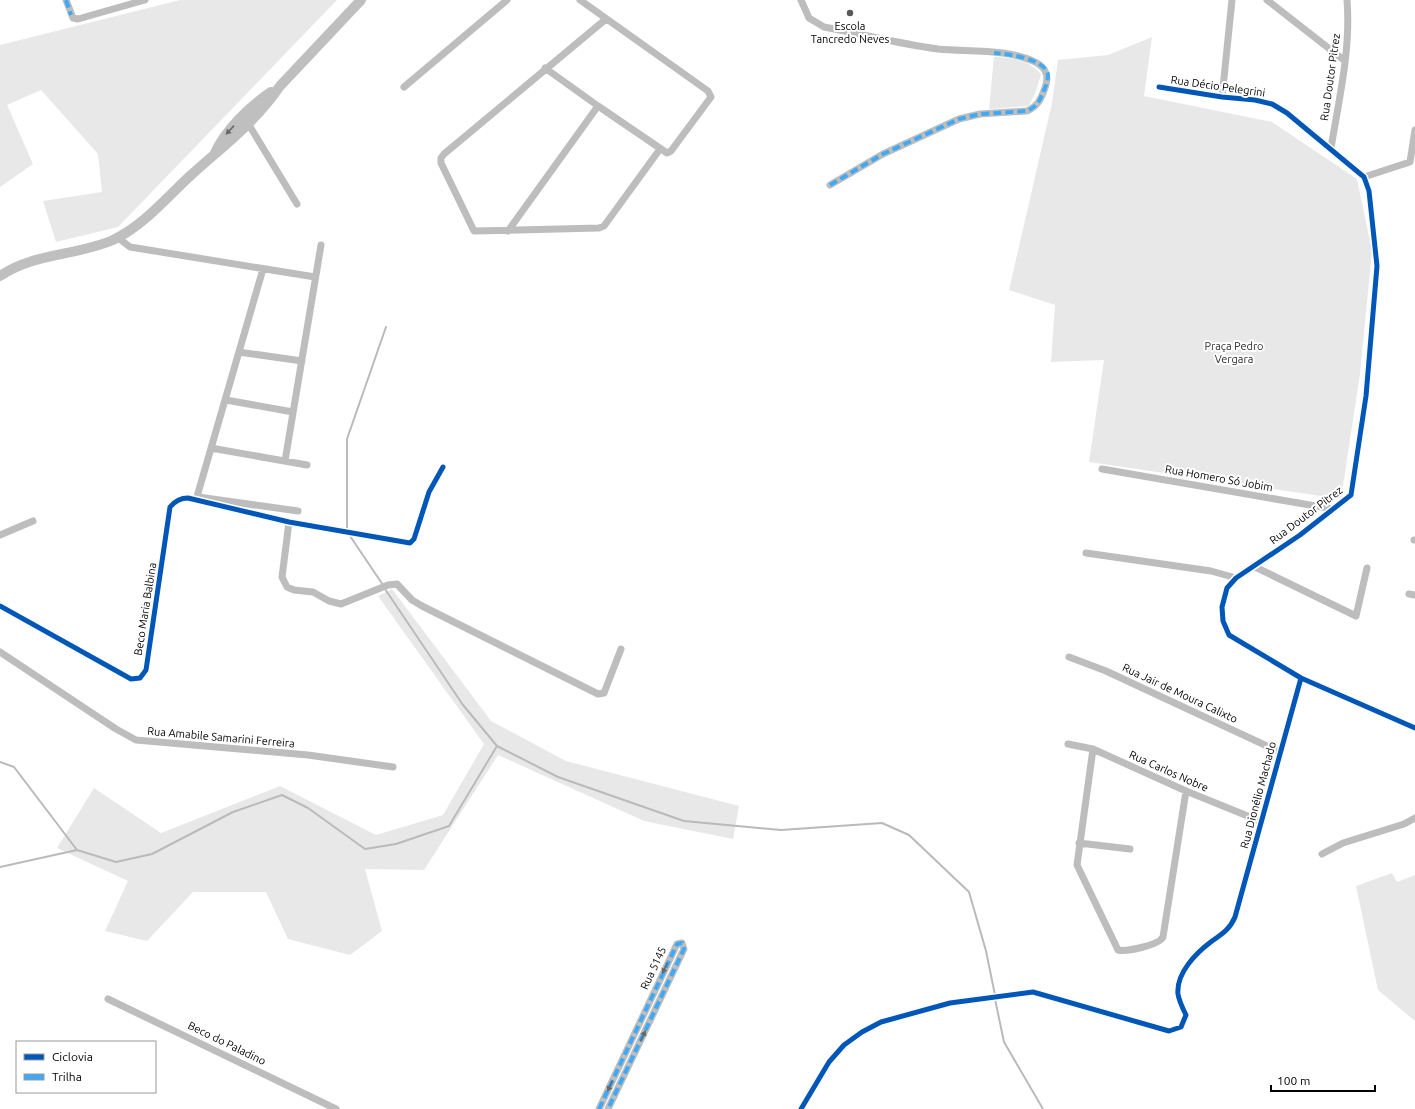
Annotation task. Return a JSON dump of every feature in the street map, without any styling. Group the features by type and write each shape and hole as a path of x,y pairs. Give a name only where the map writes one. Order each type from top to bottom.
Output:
{"main road":[{"path":"0,276 20,265 40,258 82,250 117,237 137,225 214,154 220,142 246,120 280,86 361,0"}],"street":[{"path":"66,0 71,15 73,18 78,19 146,0"},
{"path":"404,87 507,0"},
{"path":"545,68 660,149 667,152 670,152 710,99 711,95 580,0"},
{"path":"801,0 810,18 824,26 937,49 1009,54 1036,62 1045,69 1048,75 1040,102 1034,108 1027,110 980,114 960,119 883,154 830,185"},
{"path":"1222,97 1232,0"},
{"path":"1267,0 1345,61"},
{"name":"Rua Doutor Pitrez","path":"1331,148 1345,61 1349,22 1347,0"},
{"path":"606,19 545,68 441,158 441,163 473,230 477,232 602,227 660,149"},
{"name":"Rua Décio Pelegrini","path":"1159,87 1222,97 1256,100 1272,104 1287,113 1331,148"},
{"path":"508,231 598,106"},
{"path":"246,120 297,204"},
{"path":"1331,148 1364,177 1412,162 1415,130"},
{"name":"Rua Doutor Pitrez","path":"1364,177 1369,191 1377,266 1366,396 1351,495 1300,535 1236,578 1227,588 1222,607 1223,621 1229,635 1301,678 1415,728"},
{"path":"117,237 130,247 315,277"},
{"path":"285,461 321,245"},
{"path":"263,269 197,498 298,511"},
{"path":"239,352 302,361"},
{"path":"226,400 293,412"},
{"path":"211,448 308,465"},
{"name":"Beco Maria Balbina","path":"0,606 131,679 140,678 146,670 170,507 173,503 183,498 197,498 289,522 410,543 414,539 429,492 443,467"},
{"name":"Rua Homero Só Jobim","path":"1102,469 1333,509"},
{"path":"0,535 33,521"},
{"path":"289,522 282,576 287,586 294,590 313,592 329,601 341,604 388,585 397,584 412,600 422,606 512,653 598,694 604,693 621,649"},
{"path":"1086,553 1211,571 1236,578"},
{"path":"1253,566 1356,616 1367,568"},
{"name":"Rua Amabile Samarini Ferreira","path":"0,652 116,729 136,740 308,756 393,767"},
{"name":"Rua Jair de Moura Calixto","path":"1069,657 1106,671 1280,752"},
{"name":"Rua Dionélio Machado","path":"801,1109 829,1062 844,1044 881,1022 950,1003 1033,992 1159,1029 1173,1031 1181,1027 1186,1015 1178,995 1179,984 1183,974 1202,949 1227,930 1235,917 1260,821 1301,678"},
{"name":"Rua Carlos Nobre","path":"1068,744 1093,749 1186,791 1260,821"},
{"path":"1093,749 1077,865 1116,948 1121,951 1156,943 1164,937 1186,791"},
{"path":"1322,854 1343,842 1404,824 1415,818"},
{"path":"1079,843 1130,849"},
{"name":"Rua 5145","path":"600,1109 677,944 682,943 684,949 608,1109"},
{"name":"Beco do Paladino","path":"108,999 336,1109"},
{"path":"628,1048 635,1051"}],"green space":[{"path":"180,0 337,0 118,227 56,242 43,201 102,192 98,154 41,90 7,105 33,164 0,187 0,45"},
{"name":"Praça Pedro Vergara","path":"1152,37 1144,96 1272,122 1357,179 1372,251 1360,374 1341,499 1089,462 1104,360 1051,362 1055,305 1009,290 1052,103 1058,60 1108,55"},
{"path":"994,57 1020,60 1031,65 1041,74 1036,91 1029,106 989,109"},
{"path":"392,589 491,721 566,761 739,806 733,839 644,821 498,755 424,870 365,869 382,931 350,955 288,939 266,892 193,892 147,941 105,931 128,881 57,848 94,788 161,833 280,786 376,835 443,815 484,744 378,596"},
{"path":"1392,873 1397,882 1415,875 1415,1021 1378,990 1356,886"}],"waterway":[{"path":"347,528 347,439 386,327"},
{"path":"350,536 383,585"},
{"path":"385,589 463,705 497,746 558,777 684,821 781,830 882,823 909,835 969,892 986,951 995,995"},
{"path":"0,762 14,767 77,850 116,862 152,854 233,812 282,795 308,808 365,849 396,844 449,826 497,746"},
{"path":"0,867 77,850"},
{"path":"995,999 1004,1042 1043,1109"}],"marked path":[{"path":"66,0 71,15"},
{"path":"830,185 883,154 959,119 980,114 1027,111 1034,107 1040,100 1047,83 1048,75 1045,69 1033,61 1025,58 1008,54 994,53"},
{"path":"599,1109 677,944 682,943 684,949 608,1109"}],"cycle path":[{"path":"1159,87 1222,97 1255,100 1272,104 1287,113 1364,177 1369,191 1377,266 1366,396 1351,495 1300,535 1236,578 1227,588 1222,607 1223,621 1229,635 1301,678 1415,728"},
{"path":"0,606 131,679 140,678 146,670 170,507 180,499 188,498 289,522 410,543 414,539 429,492 443,467"},
{"path":"801,1109 829,1062 844,1045 862,1032 881,1022 950,1003 1033,992 1169,1031 1181,1027 1186,1015 1178,994 1180,979 1188,964 1206,946 1225,931 1231,925 1235,917 1301,678"}],"place":[{"name":"Escola Tancredo Neves","path":"850,13"}]}
